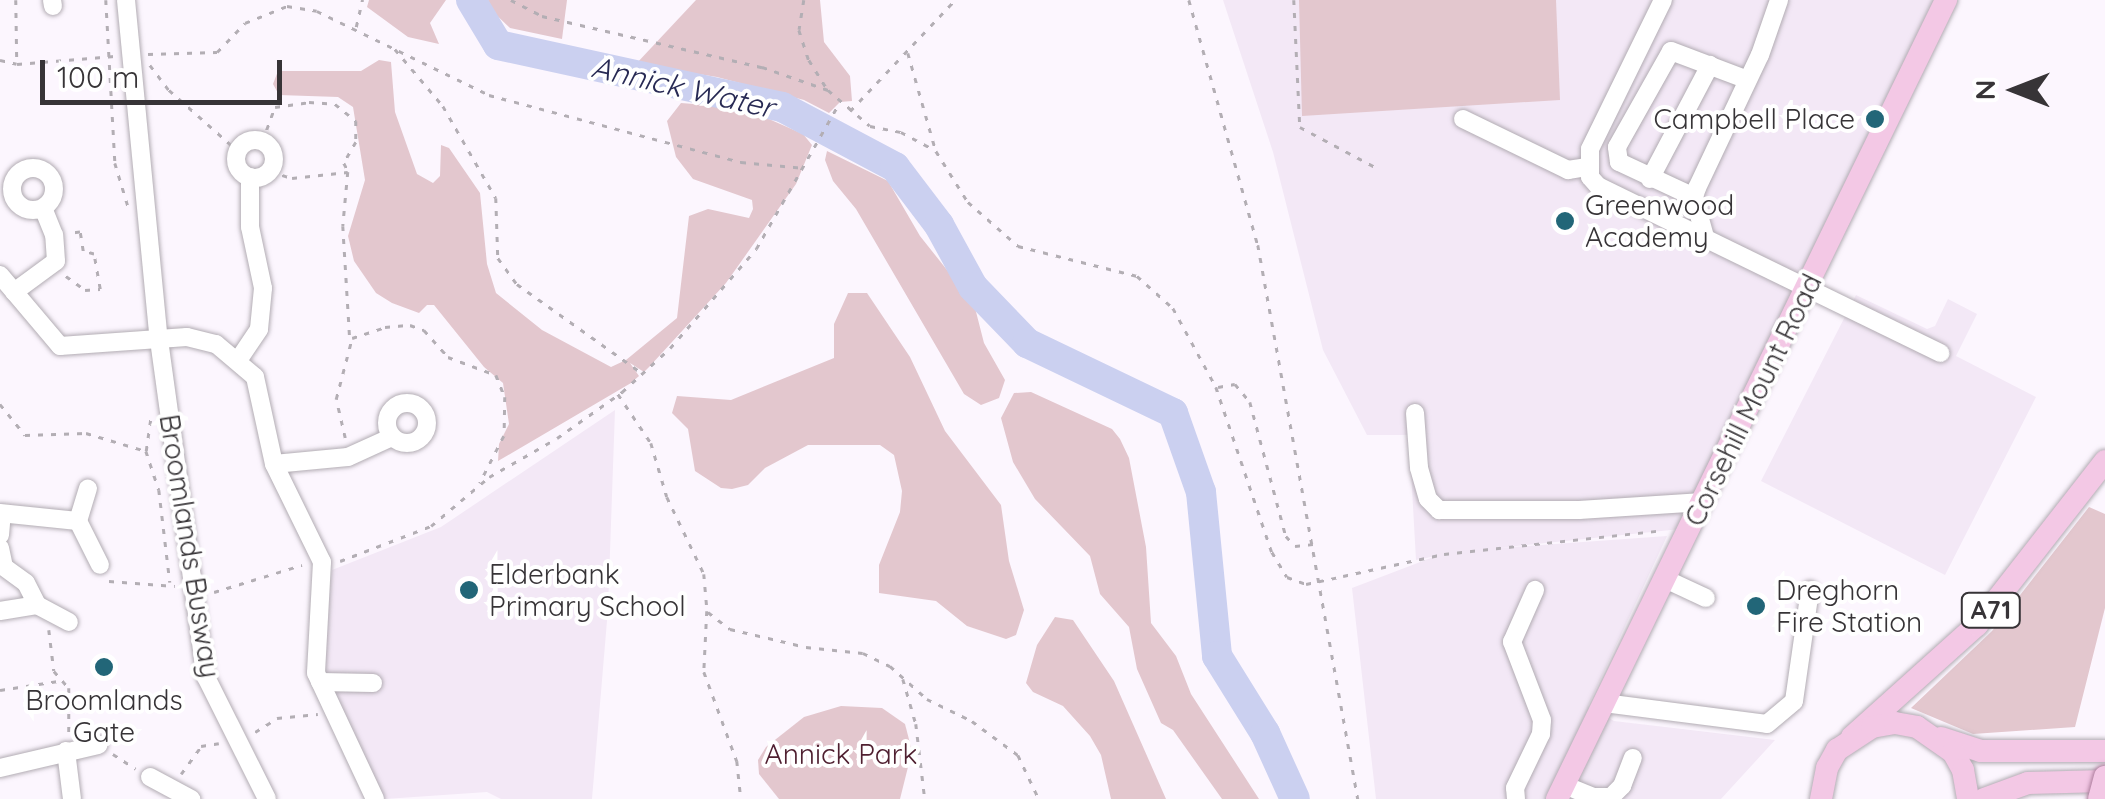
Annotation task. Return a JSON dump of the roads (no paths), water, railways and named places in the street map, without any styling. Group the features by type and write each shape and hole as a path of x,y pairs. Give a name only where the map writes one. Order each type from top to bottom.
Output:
{"main road":[{"name":"Corsehill Mount Road","path":"1560,792 1946,0"},
{"name":"A71","path":"1852,737 1977,625 2105,461"},
{"path":"1820,795 1826,768 1852,737 1895,723 1981,751 2105,751"},
{"path":"1938,737 1964,770 1968,799"},
{"path":"1984,799 2028,783 2105,779 2100,799"}],"street":[{"name":"Broomlands Busway","path":"126,0 159,340 206,677 245,737 267,799"},
{"path":"1662,0 1590,149 1588,167 1598,186 1941,353"},
{"path":"1705,236 1694,197 1745,79 1760,55 1780,0"},
{"path":"1694,197 1632,169 1616,158 1617,147 1666,56 1677,51 1745,79"},
{"path":"1650,179 1710,65"},
{"path":"1463,120 1568,170 1588,167"},
{"path":"240,359 260,329 262,288 250,227 250,178 237,164 238,151 248,142 262,142 273,154 270,170 250,178"},
{"path":"1618,195 1632,169"},
{"path":"14,292 53,267 54,235 43,208"},
{"path":"0,276 60,346 187,337 216,344 240,359 255,377 274,464 322,562 316,673 375,799"},
{"path":"1415,413 1418,468 1428,498 1439,510 1579,510 1703,502"},
{"path":"274,464 348,457 392,437"},
{"path":"88,489 78,520 100,565"},
{"path":"0,535 1,513 78,520"},
{"path":"0,548 4,567 26,583 42,608 69,622"},
{"path":"1665,578 1706,598"},
{"path":"1516,799 1515,788 1541,734 1542,720 1512,642 1535,590"},
{"path":"1604,703 1768,724 1794,700 1810,590"},
{"path":"0,611 42,608"},
{"path":"320,682 372,683"},
{"path":"0,768 98,745"},
{"path":"66,752 72,799"},
{"path":"1560,792 1603,799 1617,793 1634,758"},
{"path":"150,777 191,799"}],"waterway":[{"name":"Annick Water","path":"471,0 498,45 782,107 895,167 939,225 973,287 1027,343 1173,413 1201,492 1217,656 1265,733 1295,799"}],"place":[{"name":"Campbell Place","path":"1875,119"},
{"name":"Greenwood Academy","path":"1565,221"},
{"name":"Elderbank Primary School","path":"469,590"},
{"name":"Dreghorn Fire Station","path":"1756,606"},
{"name":"Broomlands Gate","path":"104,667"}],"park label":[{"name":"Annick Park","path":"841,754"}]}
